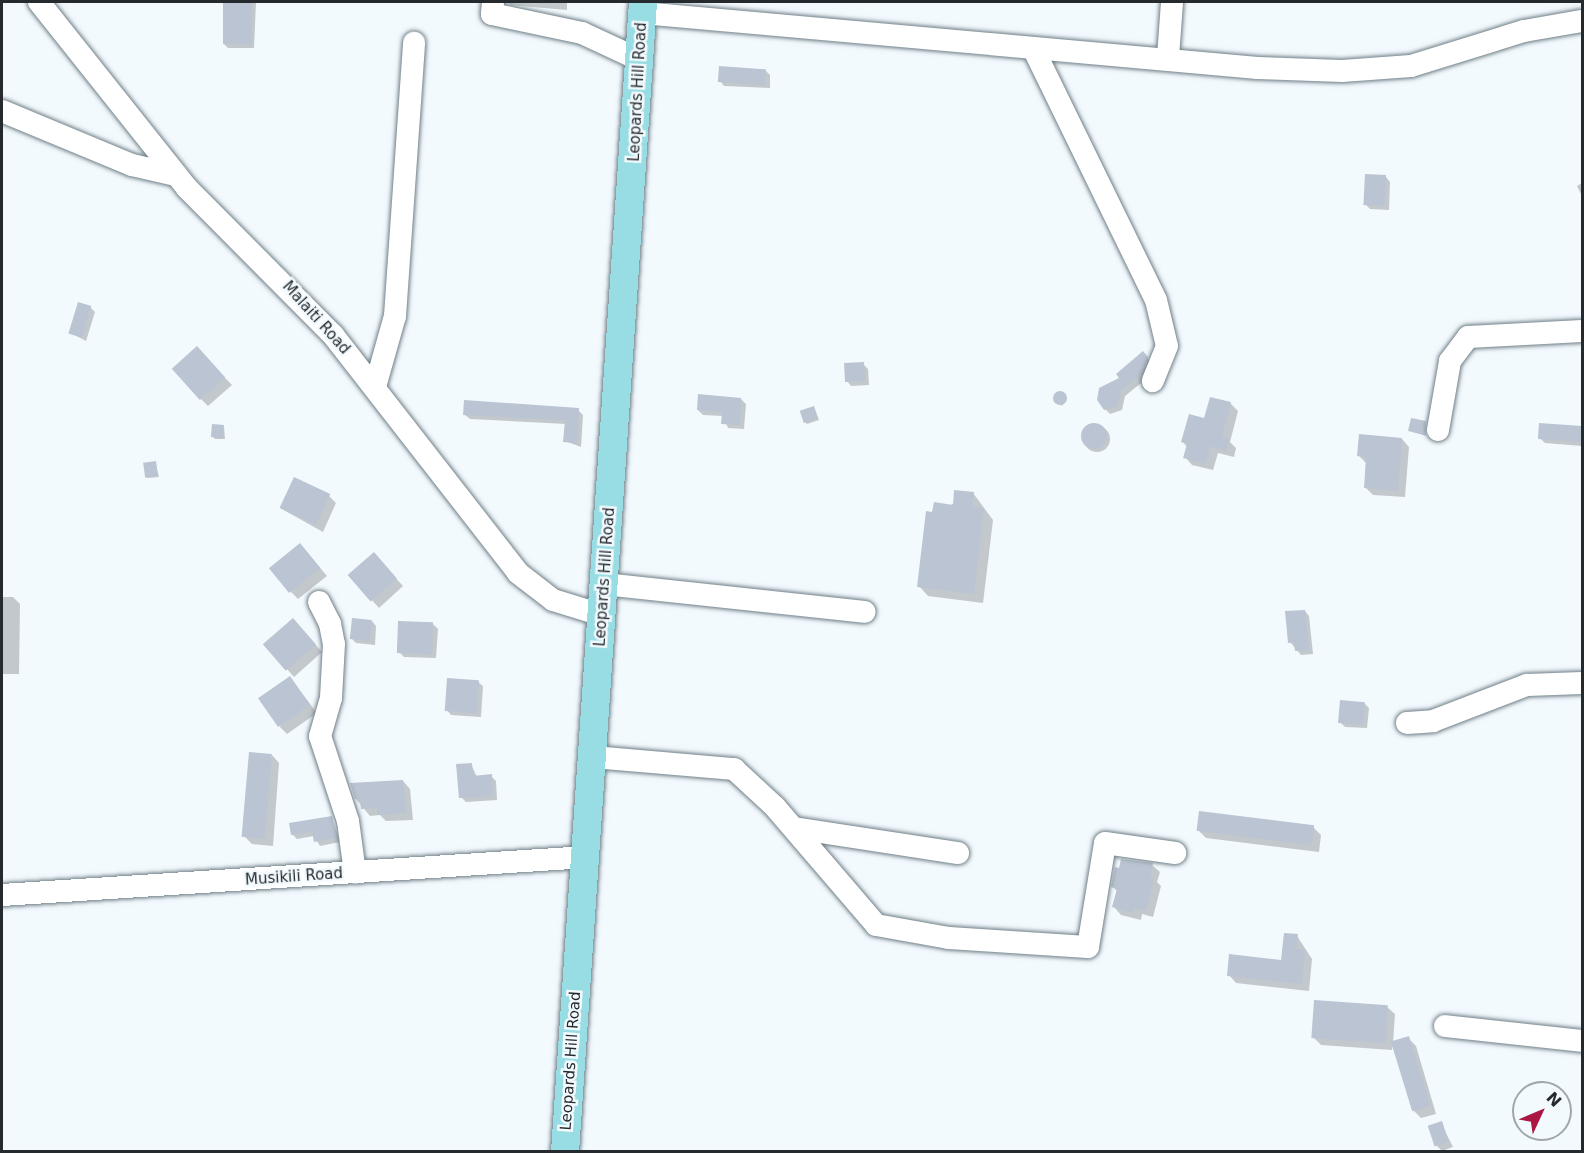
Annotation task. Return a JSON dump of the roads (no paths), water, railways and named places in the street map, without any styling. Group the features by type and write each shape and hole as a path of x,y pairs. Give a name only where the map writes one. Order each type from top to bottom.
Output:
{"main road":[{"name":"Leopards Hill Road","path":"565,1152 643,7"}],"street":[{"name":"Malaiti Road","path":"39,2 176,175 313,311 375,387 518,573 554,600 602,615"},
{"path":"493,2 492,14 582,33 640,60"},
{"path":"1168,57 1175,4"},
{"path":"643,7 1033,48 1168,57 1258,68 1375,70 1411,66 1524,31 1582,21"},
{"path":"375,387 395,316 414,43"},
{"path":"1033,48 1156,300 1167,346 1153,381"},
{"path":"2,111 132,165 176,175"},
{"path":"1438,430 1450,361 1468,337 1582,331"},
{"path":"604,584 864,612"},
{"path":"319,602 330,624 334,644 331,698 320,736 348,821 355,873"},
{"path":"1407,723 1433,721 1527,685 1582,683"},
{"path":"593,758 734,770 794,828 876,925 949,938 1088,947 1105,843 1175,853"},
{"path":"794,828 958,853"},
{"name":"Musikili Road","path":"2,895 586,857"},
{"path":"1445,1026 1582,1041"}]}
